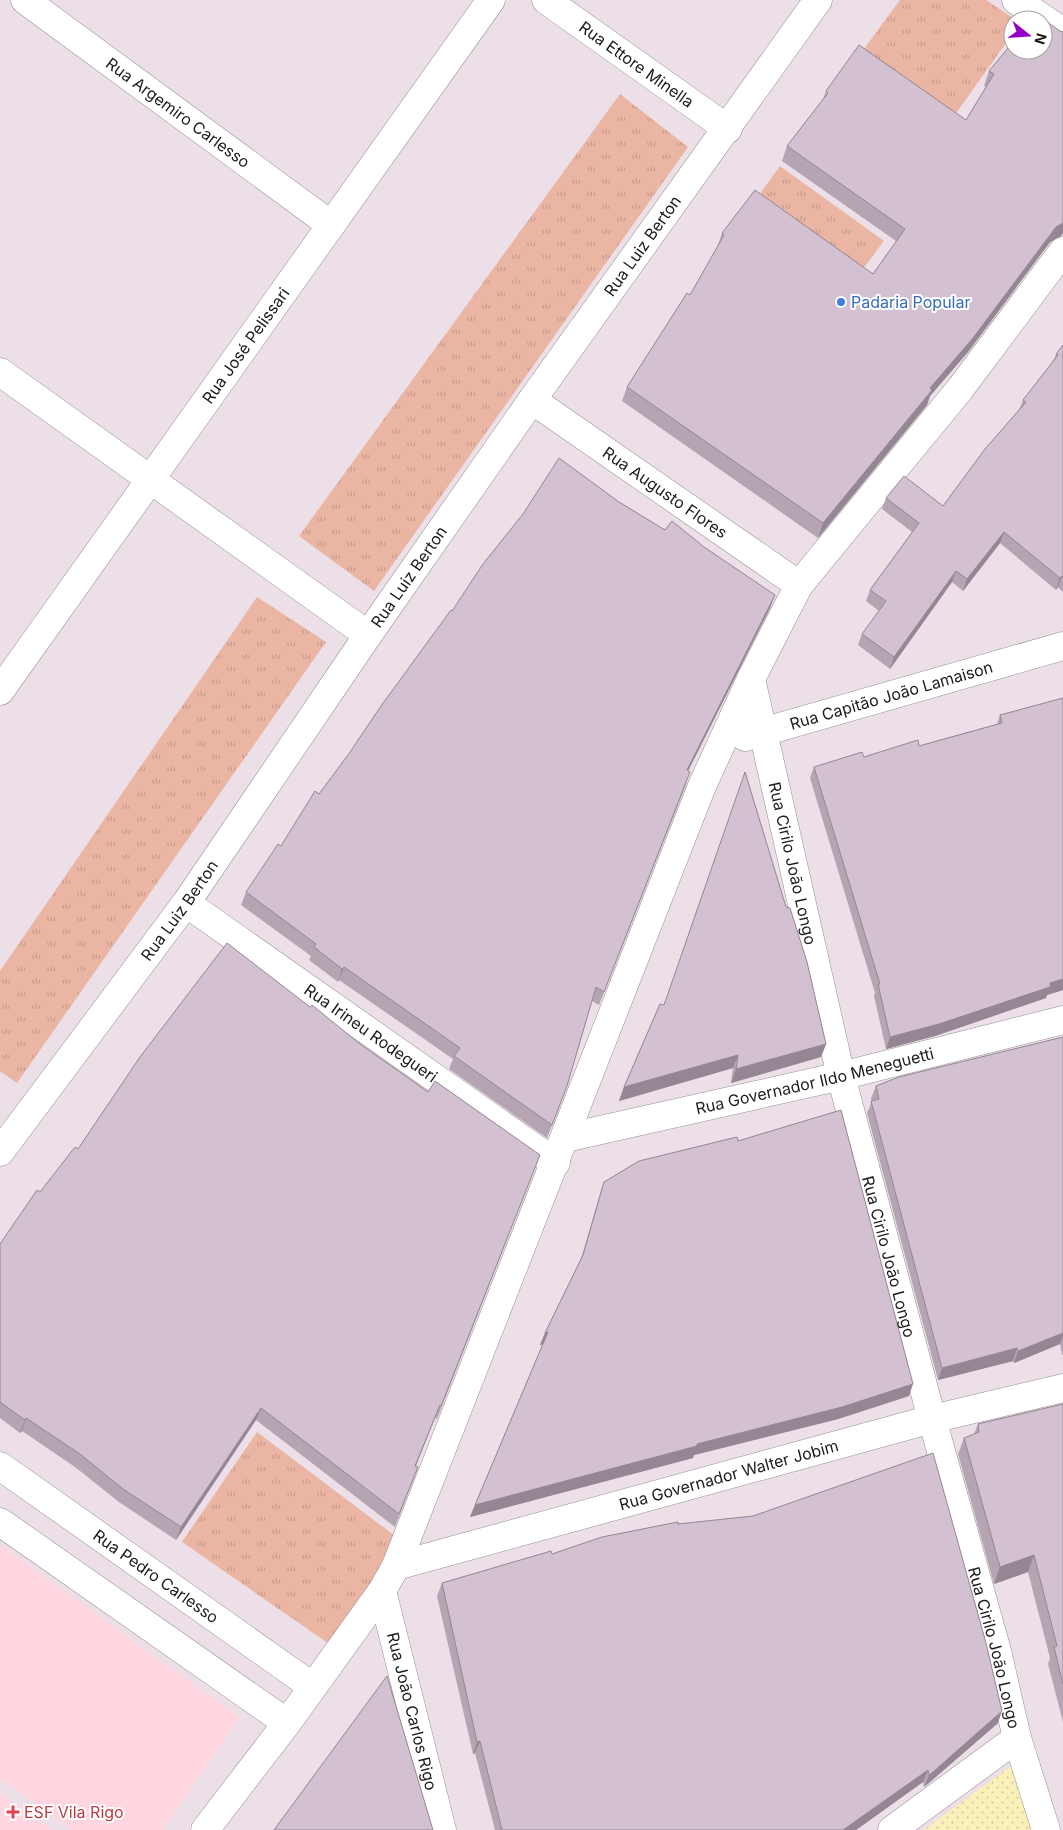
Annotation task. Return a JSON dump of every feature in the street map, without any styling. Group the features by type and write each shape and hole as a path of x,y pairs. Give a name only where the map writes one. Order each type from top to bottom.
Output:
{"street":[{"name":"Rua Argemiro Carlesso","path":"25,0 331,225"},
{"name":"Rua José Pelissari","path":"0,691 491,0"},
{"name":"Rua Ettore Minella","path":"546,0 728,129"},
{"name":"Rua Luiz Berton","path":"4,1137 186,903 368,635 532,400 728,129 818,0"},
{"path":"1016,0 1063,32"},
{"path":"205,1830 287,1723 382,1591 396,1566 566,1138 702,786 750,679 800,585 960,389 1063,251"},
{"path":"0,372 368,635"},
{"name":"Rua Augusto Flores","path":"532,400 800,585"},
{"name":"Rua Capitão João Lamaison","path":"720,745 1063,646"},
{"name":"Rua Cirilo João Longo","path":"750,679 841,1076 932,1419 997,1651 1017,1738 1046,1830"},
{"name":"Rua Irineu Rodegueri","path":"186,903 556,1163"},
{"name":"Rua Governador Ildo Meneguetti","path":"566,1138 841,1076 1063,1020"},
{"name":"Rua Governador Walter Jobim","path":"396,1566 932,1419 1063,1388"},
{"name":"Rua Pedro Carlesso","path":"0,1466 313,1687"},
{"path":"0,1522 287,1723"},
{"name":"Rua João Carlos Rigo","path":"382,1591 442,1830"},
{"path":"892,1830 1017,1738"}],"shaded area":[{"path":"0,1545 239,1717 163,1830 72,1830 0,1778"},
{"path":"1014,1764 1041,1830 923,1830"},
{"name":"ESF Vila Rigo","path":"0,1793 52,1830 0,1830"}],"green space":[{"path":"900,0 986,0 1003,11 1003,47 952,119 861,53"},
{"path":"620,94 688,147 374,591 299,536"},
{"path":"780,166 884,241 859,274 756,199"},
{"path":"257,597 326,642 17,1083 0,1071 0,971"},
{"path":"257,1432 403,1542 335,1648 182,1542"}],"building":[{"path":"1053,26 1063,32 1063,223 1056,227 973,338 930,388 932,390 823,523 627,387 687,293 690,295 724,235 722,233 755,190 873,274 905,229 787,146 828,93 826,91 859,45 966,120 994,74 989,71 1003,54 1003,60 1053,60"},
{"path":"1063,345 1063,577 1060,578 1004,532 967,579 956,571 894,657 862,634 886,601 870,590 919,523 886,498 904,476 943,506 985,449 1026,402 1023,400 1058,355 1056,354"},
{"path":"559,458 619,502 665,530 672,521 704,547 775,595 687,770 690,772 604,992 596,987 567,1086 552,1125 454,1056 460,1048 344,967 342,969 314,947 316,944 246,892 278,844 281,846 315,791 319,794 381,706 452,611 483,564 523,514"},
{"path":"1063,698 1063,979 1050,983 1050,987 939,1024 890,1037 878,984 880,984 814,767 862,752 864,757 918,740 919,746 1002,723 1000,715"},
{"path":"745,772 786,907 790,908 807,962 826,1044 736,1069 738,1055 624,1087 660,1004 664,1005"},
{"path":"227,943 310,1007 312,1005 360,1044 428,1092 435,1081 540,1155 441,1406 415,1466 418,1467 399,1514 261,1408 181,1527 123,1489 80,1454 0,1402 0,1244 37,1190 40,1192 75,1147 78,1149 140,1057"},
{"path":"1063,1037 1063,1333 1018,1351 1017,1348 942,1368 871,1101 879,1099 876,1086 899,1077"},
{"path":"841,1110 913,1384 842,1407 697,1444 697,1446 475,1505 548,1332 545,1333 583,1255 604,1182 639,1161 737,1137 738,1141"},
{"path":"1063,1404 1063,1684 1054,1647 1057,1646 1034,1555 1000,1567 964,1438 979,1432 978,1424"},
{"path":"933,1453 986,1643 1002,1711 933,1772 929,1775 928,1770 843,1830 502,1830 480,1741 477,1742 442,1583 551,1551 552,1554 602,1537 678,1522 678,1524 753,1516"},
{"path":"387,1676 433,1830 274,1830"}],"place":[{"name":"Padaria Popular","path":"841,302"},
{"name":"ESF Vila Rigo","path":"13,1812"}]}
